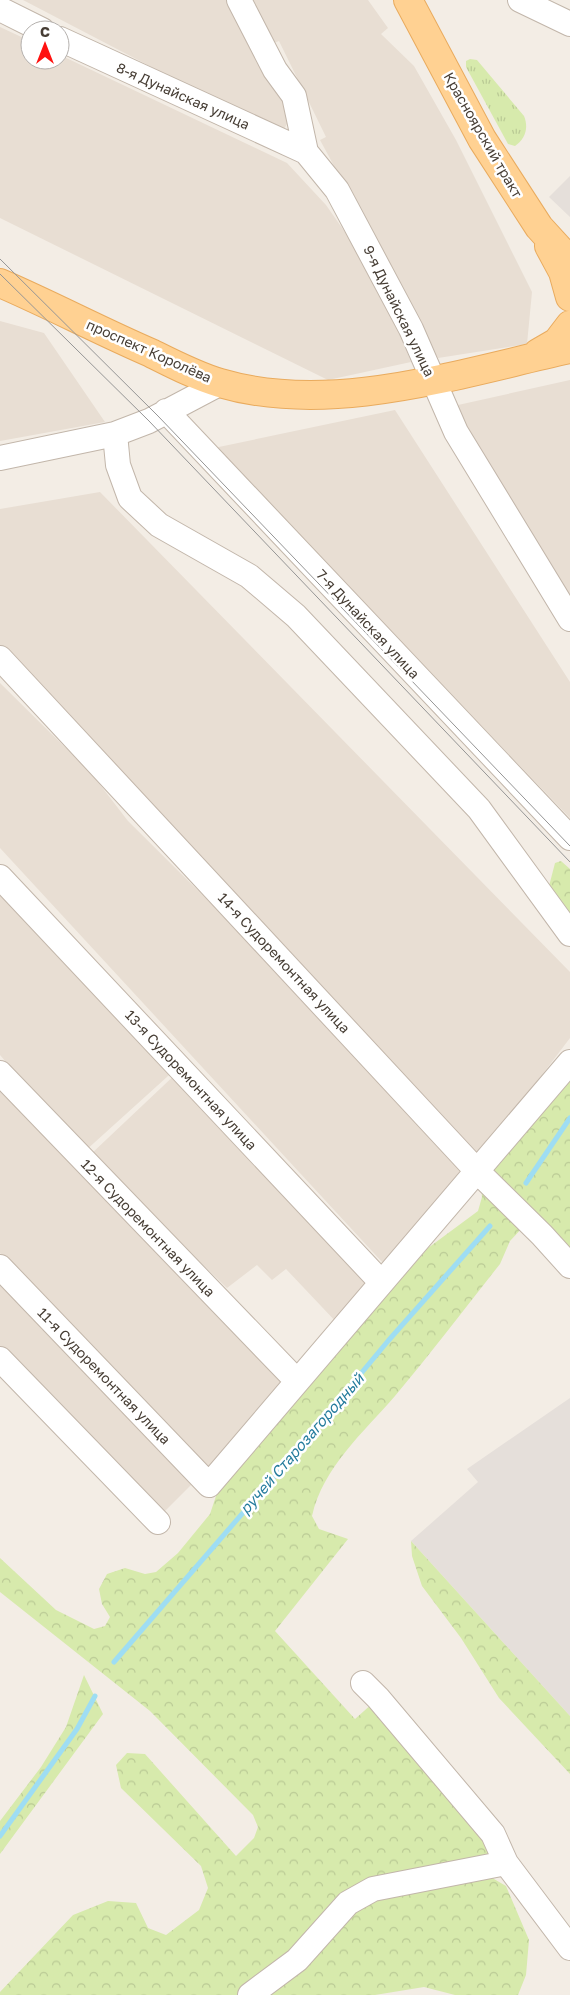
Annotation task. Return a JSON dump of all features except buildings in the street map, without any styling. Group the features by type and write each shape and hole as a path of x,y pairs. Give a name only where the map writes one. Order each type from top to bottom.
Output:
{"main road":[{"name":"Красноярский тракт","path":"408,0 482,139 540,227 570,261"},
{"path":"540,227 563,272 570,297"},
{"name":"проспект Королёва","path":"0,283 182,368 221,383 269,391 310,395 350,394 433,380 570,349"},
{"path":"530,358 557,342 570,325"}],"street":[{"name":"9-я Дунайская улица","path":"239,0 276,70 294,96 306,152 337,190 411,329 456,432 570,619"},
{"path":"520,0 570,24"},
{"path":"0,9 22,20"},
{"name":"8-я Дунайская улица","path":"70,44 306,152"},
{"path":"0,458 115,434 221,383"},
{"name":"7-я Дунайская улица","path":"166,411 570,838"},
{"path":"115,434 118,465 130,498 159,525 249,576 296,616 479,809 570,934"},
{"name":"14-я Судоремонтная улица","path":"0,658 478,1171 542,1234 570,1266"},
{"name":"13-я Судоремонтная улица","path":"0,877 381,1282"},
{"path":"297,1381 570,1062"},
{"name":"12-я Судоремонтная улица","path":"0,1074 297,1381"},
{"name":"11-я Судоремонтная улица","path":"0,1267 209,1485 297,1381"},
{"path":"0,1359 158,1522"},
{"path":"363,1683 493,1834 506,1863 570,1948"},
{"path":"250,1995 297,1960 348,1902 373,1890 506,1863"}],"shaded area":[{"path":"23,0 227,0 287,98 289,120 282,133 276,132 70,25 70,20 61,20"},
{"path":"247,0 368,0 388,28 381,34 414,66 456,140 532,292 527,344 438,358 320,140 326,137 279,41 269,45"},
{"path":"0,27 20,36 20,70 70,70 70,60 287,163 326,205 354,245 391,314 411,362 328,380 0,218"},
{"path":"570,176 570,217 549,197"},
{"path":"0,321 44,333 105,422 0,441"},
{"path":"570,380 570,601 465,427 458,405"},
{"path":"395,410 570,682 570,818 214,448"},
{"path":"100,492 570,972 570,1038 475,1163 0,652 0,509"},
{"path":"0,683 91,773 128,821 279,971 464,1174 383,1263 0,848"},
{"path":"0,890 178,1067 84,1152 0,1055"},
{"path":"180,1070 374,1282 339,1325 286,1269 272,1280 257,1265 227,1288 90,1155"},
{"path":"0,1082 289,1381 209,1478 0,1253"},
{"path":"0,1274 195,1481 158,1518 0,1355"},
{"path":"570,1398 570,1716 411,1541 478,1482 467,1469"}],"green space":[{"path":"470,59 477,60 524,116 525,133 515,146 508,144 466,67 466,61"},
{"path":"561,861 570,869 570,924 548,890 555,863"},
{"path":"570,1069 570,1255 524,1226 510,1241 500,1264 395,1396 346,1451 325,1482 317,1498 312,1516 319,1529 348,1539 275,1631 355,1719 373,1703 492,1849 483,1864 494,1879 506,1886 529,1940 526,1975 518,1995 455,1995 424,1987 375,1995 0,1995 0,1992 73,1915 108,1901 136,1903 148,1928 166,1935 199,1910 208,1888 201,1866 121,1788 116,1765 127,1753 145,1754 236,1856 254,1838 258,1827 253,1815 150,1711 0,1592 0,1558 56,1610 94,1629 105,1626 110,1617 102,1604 99,1589 107,1574 125,1568 145,1574 156,1572 178,1553 210,1514 220,1484 428,1248 478,1211 482,1197 481,1187 488,1169"},
{"path":"411,1541 570,1716 570,1774 499,1698 461,1638 422,1586 412,1556"},
{"path":"84,1675 103,1714 0,1854 0,1821 41,1767 66,1727"}],"waterway":[{"name":"ручей Старозагородный","path":"526,1183 570,1118"},
{"name":"ручей Старозагородный","path":"114,1662 299,1448 388,1341 490,1226"},
{"name":"ручей Старозагородный","path":"0,1836 77,1729 95,1696"}],"tram line":[{"path":"0,259 158,416 570,846"},
{"path":"0,274 149,421 570,862"}]}
